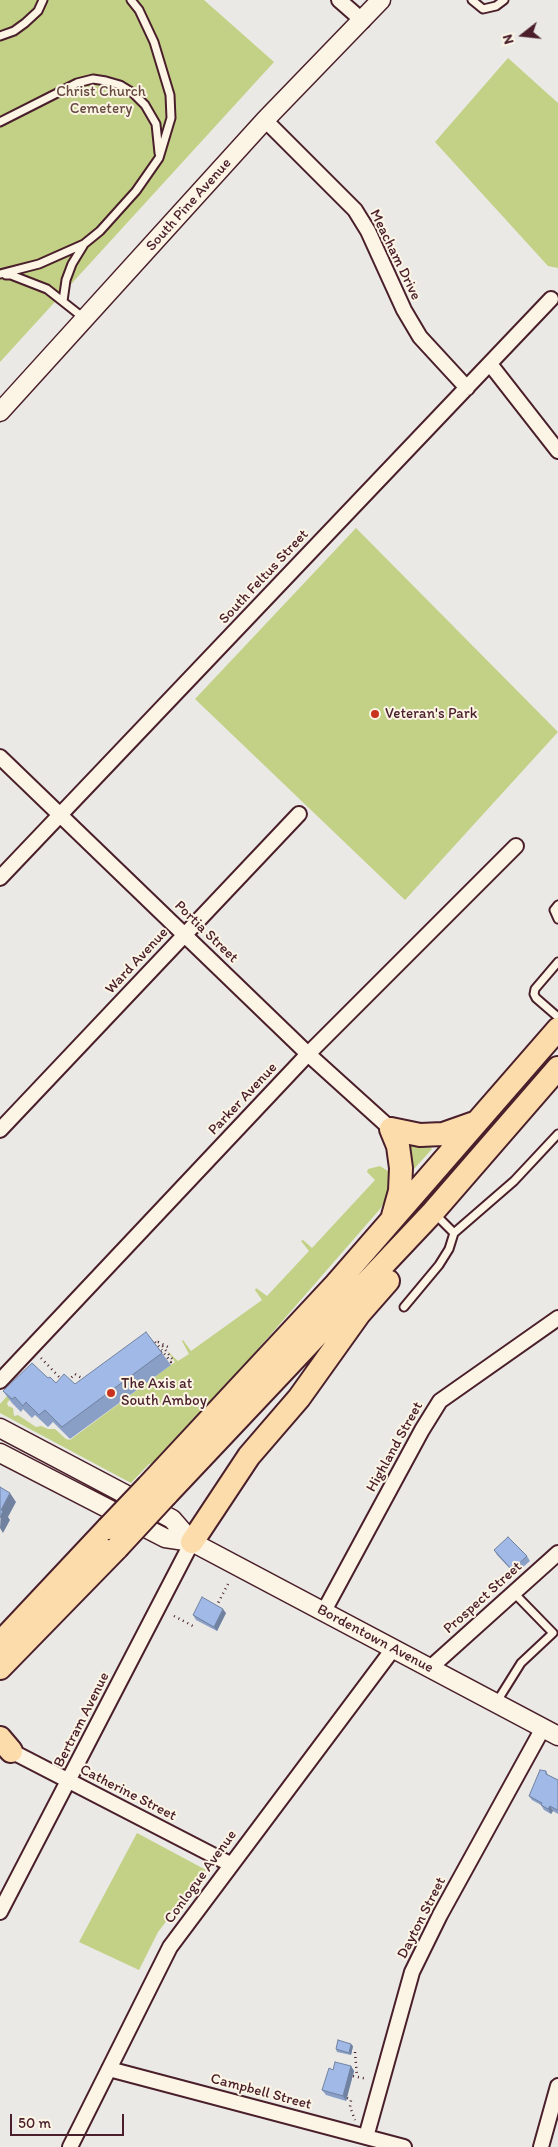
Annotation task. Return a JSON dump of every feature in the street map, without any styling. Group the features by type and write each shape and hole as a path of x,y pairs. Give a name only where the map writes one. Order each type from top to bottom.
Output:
{"highway":[{"path":"157,1490 558,1029"},
{"path":"0,1668 112,1538 157,1490 433,1212 558,1068"},
{"path":"391,1129 420,1135 443,1134 479,1121"},
{"path":"391,1129 398,1146 401,1168 400,1191 392,1219"},
{"path":"192,1542 249,1456 299,1398 360,1314 403,1262 433,1212"},
{"path":"0,1643 112,1538"}],"street":[{"path":"340,0 363,21"},
{"name":"South Pine Avenue","path":"0,412 265,120 363,21 381,0"},
{"name":"Meacham Drive","path":"265,120 355,210 368,231 404,310 420,337 467,388"},
{"name":"South Feltus Street","path":"0,878 551,299"},
{"path":"490,364 558,451"},
{"name":"Portia Street","path":"0,757 308,1054 391,1129"},
{"name":"Ward Avenue","path":"0,1130 299,814"},
{"name":"Parker Avenue","path":"0,1381 308,1054 516,846"},
{"name":"Highland Street","path":"324,1611 440,1400 558,1318"},
{"name":"Bordentown Avenue","path":"0,1428 172,1519 192,1542"},
{"name":"Bordentown Avenue","path":"0,1452 165,1538 192,1542 550,1732"},
{"path":"60,1484 74,1468"},
{"name":"Bertram Avenue","path":"0,1912 192,1542"},
{"name":"Prospect Street","path":"430,1668 558,1553"},
{"name":"Conlogue Avenue","path":"70,2147 170,1947 230,1864 394,1649"},
{"name":"Dayton Street","path":"366,2137 412,1972 440,1915 550,1732"},
{"name":"Catherine Street","path":"4,1746 230,1864"},
{"name":"Campbell Street","path":"109,2069 404,2147"},
{"path":"544,2146 558,2086"}],"lane":[{"path":"0,36 14,31 25,23 38,10 43,0"},
{"path":"0,275 39,264 84,244 100,232 136,191 159,158 171,118 170,95 154,42 139,10 131,0"},
{"path":"472,0 483,9 496,6 504,0"},
{"path":"0,122 77,83 93,80 106,81 120,85 133,93 145,105 156,124 159,158"},
{"path":"63,301 66,280 72,264 84,244"},
{"path":"0,275 11,275 47,289 86,319"},
{"path":"558,905 554,910 558,919"},
{"path":"558,962 535,989 534,994 536,998 558,1017"},
{"path":"404,1307 439,1266 449,1249 454,1234 514,1181 558,1134"},
{"path":"433,1212 454,1234"},
{"path":"496,1703 521,1663 553,1633 514,1593"}],"path":[{"path":"160,1343 173,1360 171,1362 154,1342 160,1343 168,1347"},
{"path":"40,1358 66,1384 75,1374 88,1381"},
{"path":"52,1379 57,1375"},
{"path":"78,1383 83,1378"},
{"path":"216,1608 228,1584"},
{"path":"174,1616 193,1626"},
{"path":"355,2052 355,2076 365,2079"},
{"path":"347,2098 351,2100 350,2106 353,2117"}],"green space":[{"name":"Christ Church Cemetery","path":"0,0 204,0 274,62 0,362"},
{"path":"508,58 558,103 558,268 548,266 435,142"},
{"name":"Veteran's Park","path":"356,528 558,732 405,900 195,699"},
{"path":"408,1144 430,1147 432,1149 413,1170 411,1168"},
{"path":"380,1166 388,1171 391,1183 387,1198 380,1209 224,1388 157,1460 148,1465 131,1483 0,1413 0,1404 24,1377 27,1380 7,1403 8,1406 13,1408 14,1416 18,1415 36,1427 41,1426 55,1429 66,1439 70,1440 175,1362 167,1351 178,1361 189,1354 183,1340 191,1351 262,1300 255,1290 256,1288 267,1296 309,1251 301,1241 303,1240 312,1248 375,1180 367,1172 368,1169"},
{"path":"137,1833 206,1870 158,1932 139,1970 79,1942"}],"building":[{"path":"146,1332 162,1353 62,1427 45,1410 39,1415 26,1402 23,1406 15,1397 12,1399 3,1391 32,1363 56,1383 64,1374 75,1384"},
{"path":"0,1487 10,1493 1,1510 3,1511 0,1518"},
{"path":"508,1537 527,1556 512,1570 494,1550"},
{"path":"202,1597 223,1609 214,1627 193,1615"},
{"path":"540,1770 546,1771 546,1774 558,1780 557,1810 550,1806 548,1809 541,1805 542,1803 529,1796"},
{"path":"338,2040 351,2044 349,2053 336,2049"},
{"path":"335,2062 351,2066 343,2096 322,2090 329,2068 333,2070"}],"place":[{"name":"Veteran's Park","path":"375,714"},
{"name":"The Axis at South Amboy","path":"111,1393"}]}
